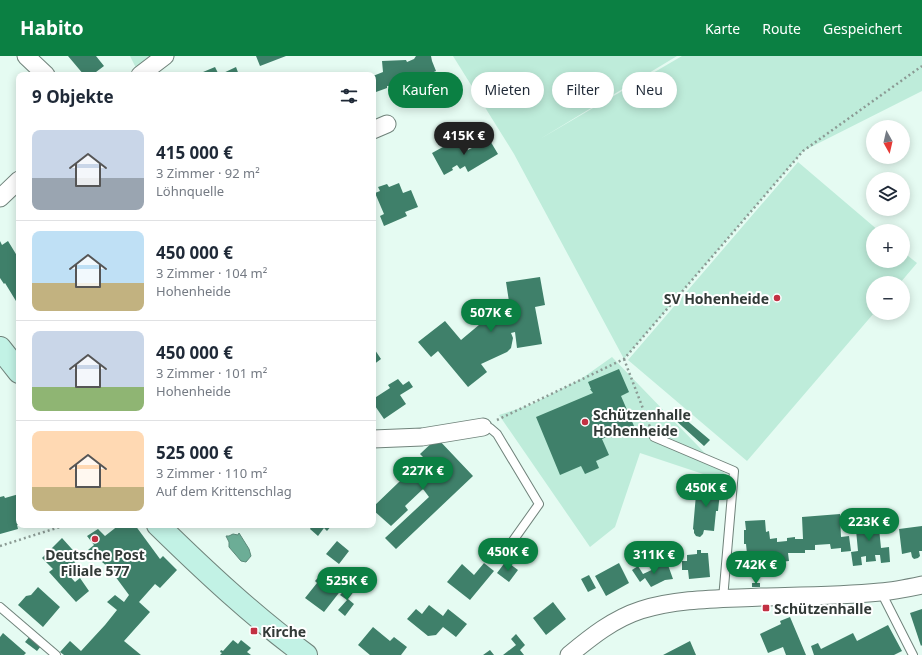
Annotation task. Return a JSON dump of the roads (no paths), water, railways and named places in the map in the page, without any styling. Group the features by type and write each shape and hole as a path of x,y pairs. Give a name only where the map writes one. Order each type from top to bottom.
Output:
{"street":[{"path":"26,56 43,72"},
{"path":"144,72 165,56"},
{"path":"0,198 16,183"},
{"path":"0,348 16,368"},
{"path":"376,439 422,437 482,427"},
{"path":"161,528 193,560 254,614 306,655"},
{"path":"569,655 613,622 640,610 682,602 881,592 922,586"}],"lane":[{"path":"482,427 490,428 497,434 540,504 505,552"},
{"path":"654,437 734,471 724,599"},
{"path":"881,592 913,655"},
{"path":"0,607 56,655"}],"place":[{"name":"SV Hohenheide","path":"777,298"},
{"name":"Schützenhalle Hohenheide","path":"585,422"},
{"name":"Deutsche Post Filiale 577","path":"95,539"},
{"name":"Schützenhalle","path":"766,608"},
{"name":"Kirche","path":"254,631"}]}
